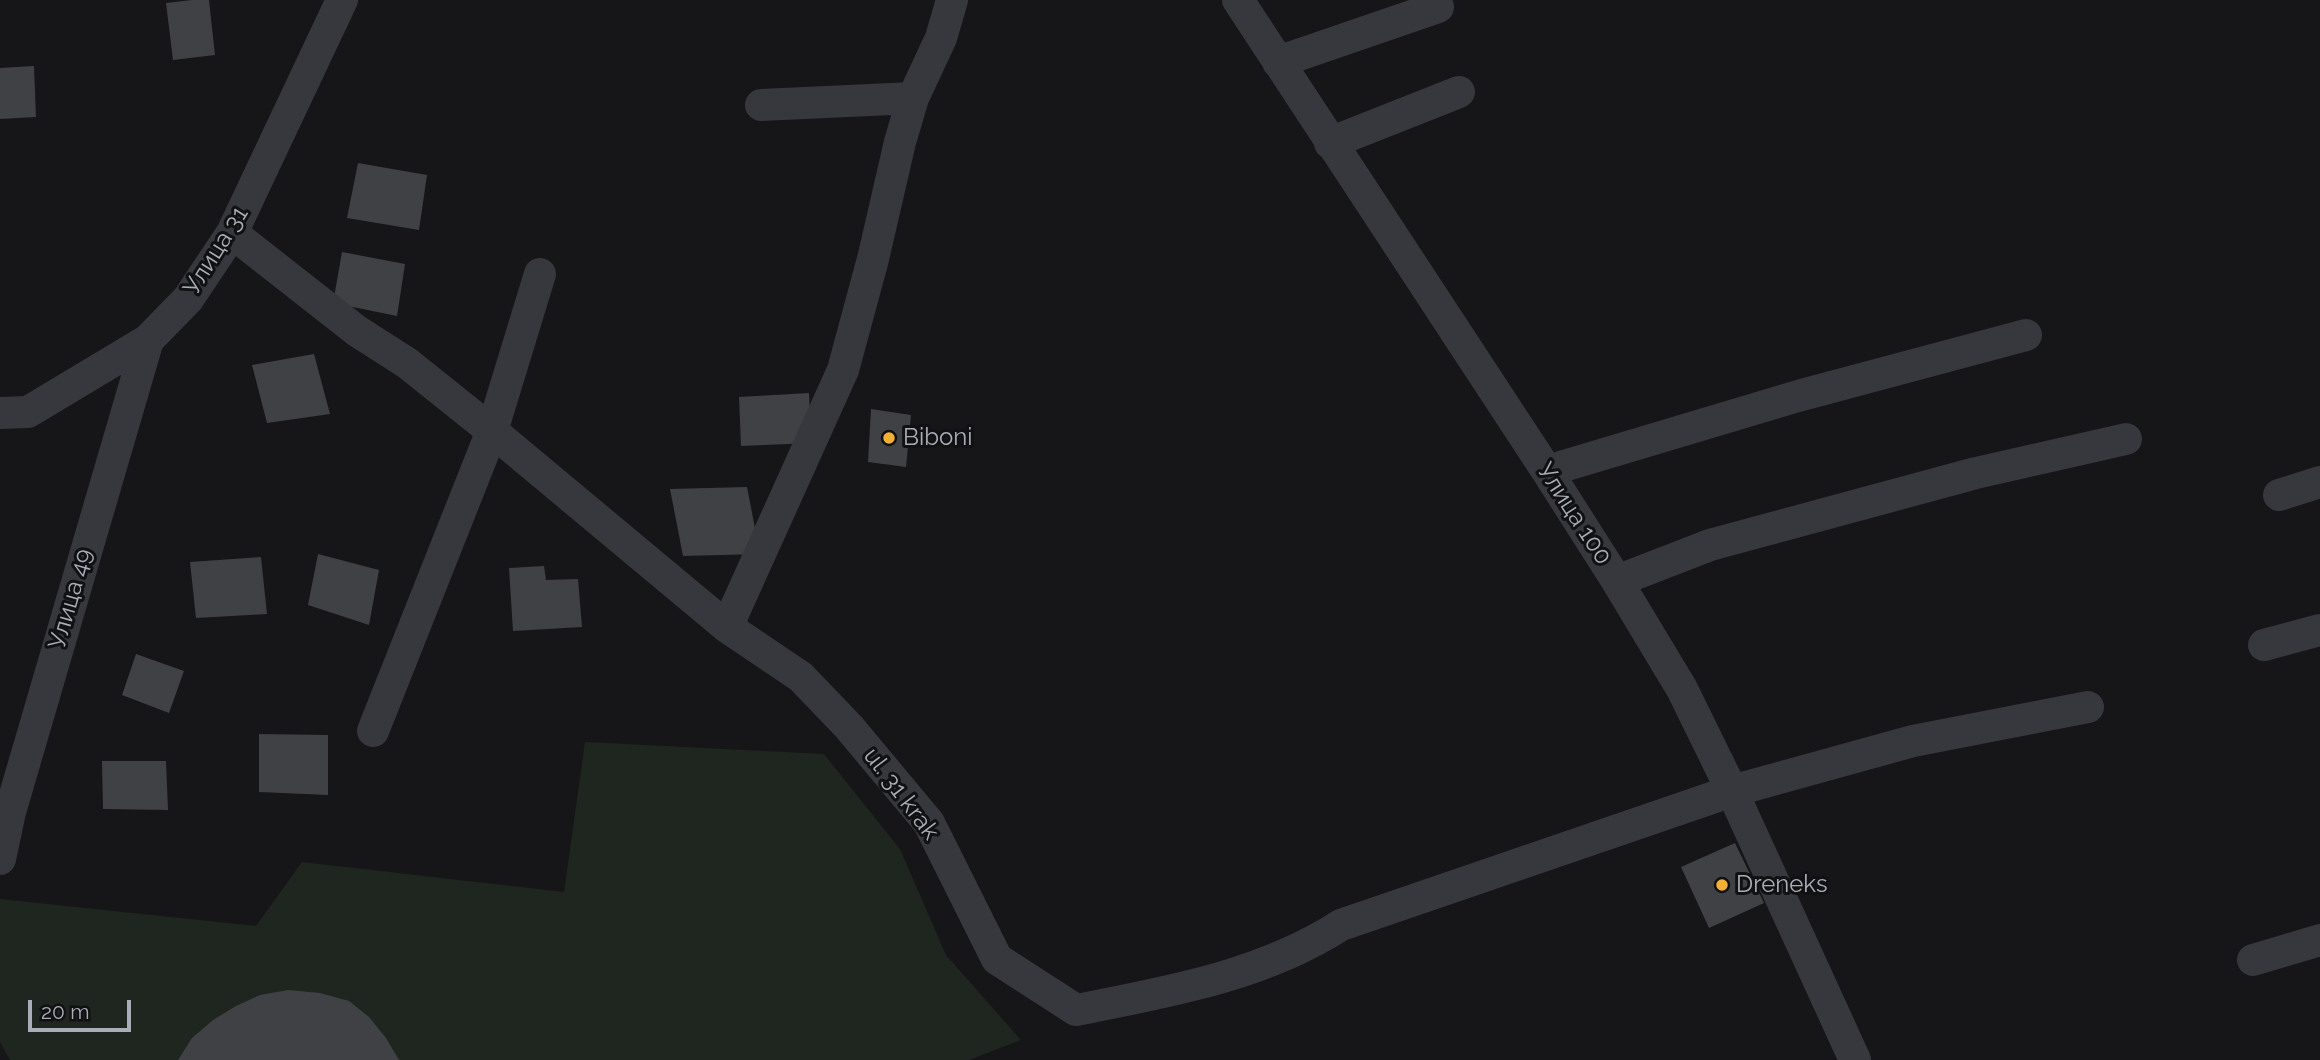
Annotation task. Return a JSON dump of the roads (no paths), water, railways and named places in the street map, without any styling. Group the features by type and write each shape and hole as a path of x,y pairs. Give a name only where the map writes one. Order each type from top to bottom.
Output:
{"street":[{"name":"Улица 31","path":"0,413 28,412 148,340 188,299 232,233 342,0"},
{"path":"727,627 844,370 900,142 913,98 941,38 952,0"},
{"name":"Улица 100","path":"1238,0 1547,471 1682,689 1732,791 1843,1057"},
{"path":"1278,62 1438,7"},
{"path":"1330,143 1459,92"},
{"path":"761,105 913,98"},
{"name":"ul. 31 krak","path":"232,233 357,331 407,363 492,430 727,627 801,677 849,727 929,823 997,958 1076,1010 1174,991 1264,965 1314,942 1341,925 1732,791"},
{"path":"373,731 492,430 540,274"},
{"path":"1547,471 1798,396 2026,335"},
{"name":"Улица 49","path":"0,859 10,812 148,340"},
{"path":"1617,581 1723,541 1976,473 2126,439"},
{"path":"2279,495 2320,482"},
{"path":"2264,645 2320,630"},
{"path":"1732,791 1913,740 2088,707"},
{"path":"2253,960 2320,940"}],"place":[{"name":"Biboni","path":"889,438"},
{"name":"Dreneks","path":"1722,885"}]}
